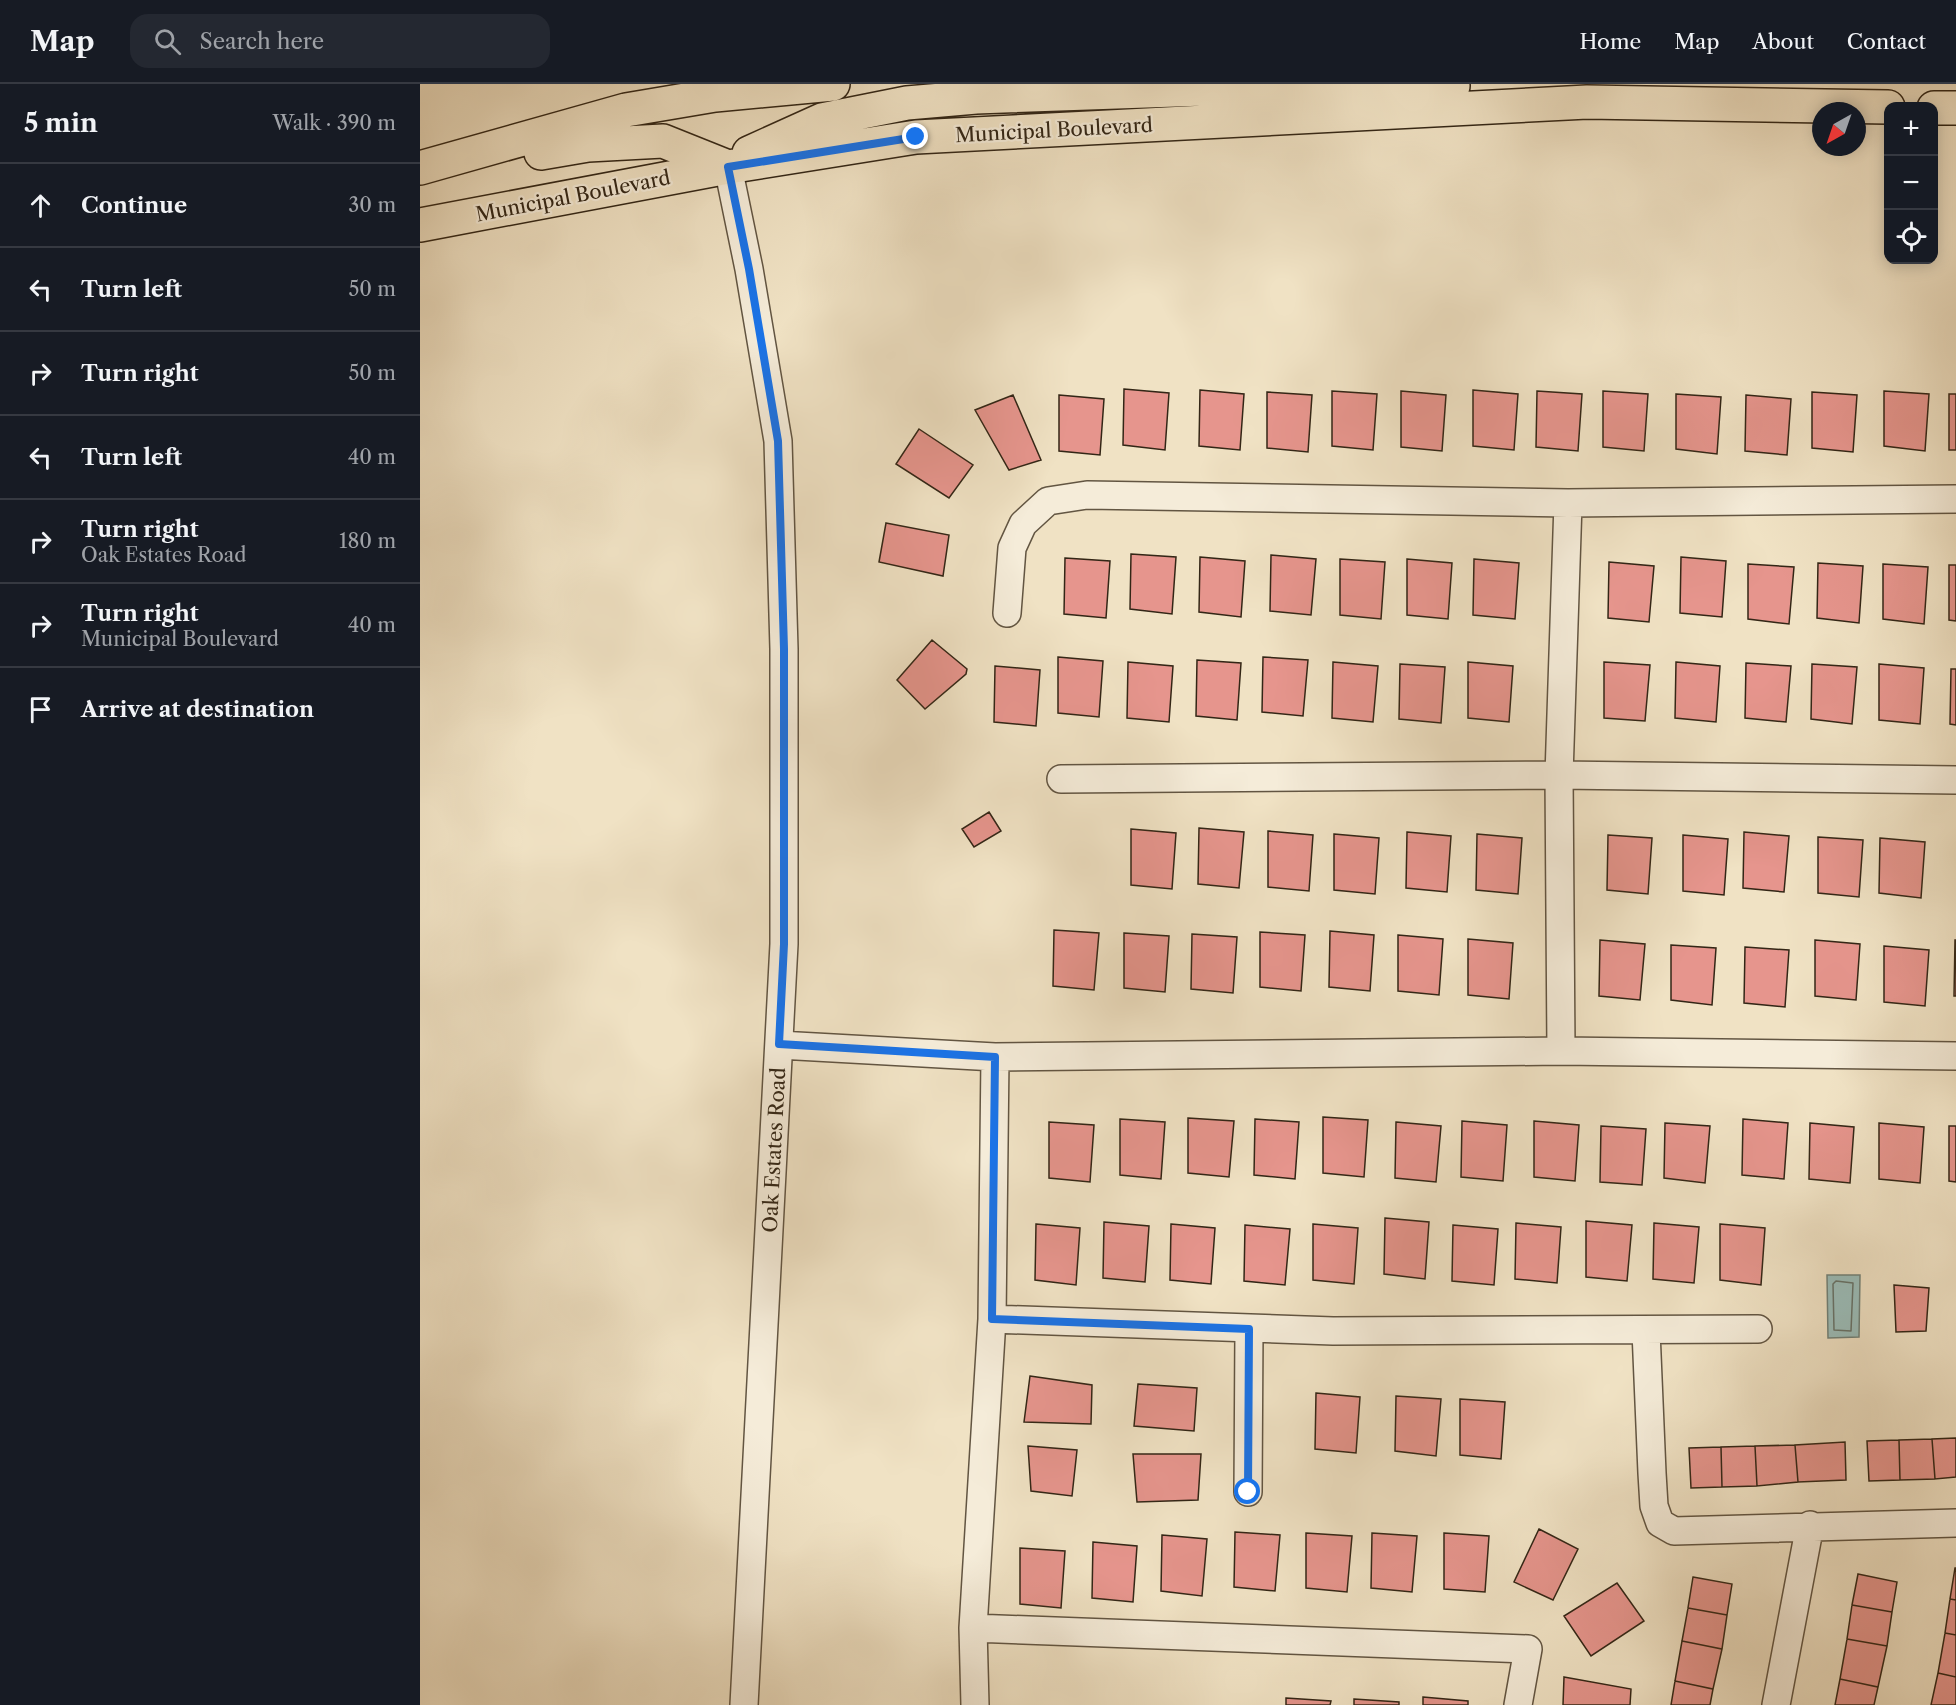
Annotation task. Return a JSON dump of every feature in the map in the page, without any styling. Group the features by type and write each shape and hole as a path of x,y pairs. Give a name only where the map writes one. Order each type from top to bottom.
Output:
{"main road":[{"path":"420,170 626,110 715,95 833,84"},
{"name":"Municipal Boulevard","path":"728,167 760,146 822,120 907,103 976,97 1233,88 1367,92 1439,85 1495,89 1587,102"},
{"name":"Municipal Boulevard","path":"420,225 728,167 916,137 1587,102 1884,107"},
{"path":"1938,108 1956,108"},
{"path":"420,170 588,145 640,141 663,141 728,167"}],"street":[{"name":"Oak Estates Road","path":"728,167 749,269 778,441 784,649 784,944 744,1705"},
{"path":"1007,612 1012,548 1023,524 1048,501 1087,495 1568,502 1956,500"},
{"path":"1561,1051 1559,775 1568,502"},
{"path":"1061,778 1559,775 1956,780"},
{"path":"779,1044 995,1057 1561,1051 1956,1056"},
{"path":"975,1705 973,1628 992,1319 995,1057"},
{"path":"992,1319 1249,1329 1646,1331 1758,1329"},
{"path":"1248,1492 1249,1329"},
{"path":"1646,1331 1654,1506 1660,1523 1674,1531 1956,1523"},
{"path":"1776,1705 1810,1526"},
{"path":"973,1628 1528,1649 1518,1705"}],"water":[{"path":"1827,1275 1860,1275 1859,1337 1828,1338"}],"building":[{"path":"1124,389 1169,393 1165,450 1123,445"},
{"path":"1200,390 1244,394 1240,450 1199,446"},
{"path":"1473,390 1518,394 1514,450 1473,446"},
{"path":"1332,391 1377,394 1373,450 1332,446"},
{"path":"1401,391 1446,395 1442,451 1401,447"},
{"path":"1537,391 1582,394 1578,451 1536,447"},
{"path":"1603,391 1648,394 1644,451 1603,447"},
{"path":"1884,391 1929,394 1925,451 1884,446"},
{"path":"1267,392 1312,395 1308,452 1267,448"},
{"path":"1812,392 1857,395 1853,452 1812,448"},
{"path":"1676,394 1721,397 1717,454 1676,449"},
{"path":"1949,394 1956,394 1956,450 1949,450"},
{"path":"1013,395 1041,460 1009,470 975,410"},
{"path":"1059,395 1104,399 1100,455 1059,451"},
{"path":"1746,395 1791,399 1787,455 1745,451"},
{"path":"919,429 973,465 949,498 896,464"},
{"path":"886,523 949,535 943,576 879,562"},
{"path":"1131,554 1176,557 1172,614 1130,609"},
{"path":"1271,555 1316,559 1311,615 1270,611"},
{"path":"1200,557 1245,561 1241,617 1199,612"},
{"path":"1681,557 1726,561 1722,617 1680,613"},
{"path":"1065,558 1110,561 1106,618 1064,614"},
{"path":"1340,559 1385,562 1381,619 1340,615"},
{"path":"1407,559 1452,563 1448,619 1407,615"},
{"path":"1474,559 1519,563 1515,619 1473,615"},
{"path":"1609,562 1654,566 1649,622 1608,618"},
{"path":"1818,563 1863,566 1859,623 1817,618"},
{"path":"1748,564 1794,567 1789,624 1748,619"},
{"path":"1883,564 1928,567 1924,624 1883,619"},
{"path":"1949,565 1956,565 1956,621 1949,620"},
{"path":"932,640 967,669 966,674 925,709 897,680"},
{"path":"1058,657 1103,661 1099,717 1058,713"},
{"path":"1263,657 1308,660 1303,716 1262,712"},
{"path":"1197,660 1241,663 1237,720 1196,716"},
{"path":"1128,662 1173,666 1169,722 1127,718"},
{"path":"1333,662 1378,666 1373,722 1332,718"},
{"path":"1468,662 1513,666 1509,722 1468,718"},
{"path":"1604,662 1650,665 1645,721 1604,718"},
{"path":"1676,662 1720,666 1716,722 1675,718"},
{"path":"1746,663 1791,666 1786,722 1745,718"},
{"path":"1400,664 1445,667 1441,723 1399,719"},
{"path":"1812,664 1857,667 1852,724 1811,719"},
{"path":"1879,664 1924,668 1920,724 1879,720"},
{"path":"995,666 1040,670 1036,726 994,722"},
{"path":"1951,669 1956,669 1956,725 1950,724"},
{"path":"989,812 1001,831 974,847 962,829"},
{"path":"1199,828 1244,832 1239,888 1198,884"},
{"path":"1131,829 1176,833 1172,889 1131,885"},
{"path":"1268,831 1313,835 1309,891 1268,887"},
{"path":"1407,832 1451,836 1447,892 1406,888"},
{"path":"1744,832 1789,836 1784,892 1743,888"},
{"path":"1334,834 1379,838 1375,894 1334,890"},
{"path":"1477,834 1522,838 1518,894 1476,890"},
{"path":"1608,835 1652,838 1648,894 1607,890"},
{"path":"1683,835 1728,839 1724,895 1683,891"},
{"path":"1818,837 1863,840 1859,897 1818,893"},
{"path":"1880,838 1925,842 1921,898 1879,893"},
{"path":"1054,930 1099,933 1094,990 1053,986"},
{"path":"1330,931 1374,935 1370,991 1329,987"},
{"path":"1260,932 1305,935 1301,991 1260,987"},
{"path":"1124,933 1169,936 1165,992 1124,988"},
{"path":"1192,934 1237,937 1233,993 1191,989"},
{"path":"1398,935 1443,939 1439,995 1398,991"},
{"path":"1468,939 1513,943 1509,999 1468,995"},
{"path":"1600,940 1645,944 1640,1000 1599,996"},
{"path":"1815,940 1860,944 1856,1000 1815,996"},
{"path":"1955,940 1956,996 1954,996"},
{"path":"1671,945 1716,948 1712,1005 1671,1000"},
{"path":"1884,946 1929,950 1925,1006 1884,1002"},
{"path":"1745,947 1789,950 1785,1007 1744,1003"},
{"path":"1323,1117 1368,1120 1364,1177 1323,1173"},
{"path":"1188,1118 1234,1121 1229,1177 1188,1173"},
{"path":"1120,1119 1165,1122 1161,1179 1120,1175"},
{"path":"1255,1119 1299,1122 1295,1179 1254,1175"},
{"path":"1743,1119 1788,1123 1784,1179 1742,1175"},
{"path":"1462,1121 1507,1125 1503,1181 1461,1177"},
{"path":"1534,1121 1579,1125 1575,1181 1534,1177"},
{"path":"1049,1122 1094,1125 1090,1182 1049,1178"},
{"path":"1396,1122 1441,1126 1436,1182 1395,1178"},
{"path":"1665,1123 1710,1126 1705,1183 1664,1178"},
{"path":"1810,1123 1854,1127 1850,1183 1809,1179"},
{"path":"1879,1123 1924,1127 1920,1183 1879,1179"},
{"path":"1601,1126 1646,1129 1642,1185 1600,1182"},
{"path":"1949,1126 1956,1126 1956,1182 1949,1181"},
{"path":"1385,1218 1429,1222 1425,1279 1384,1274"},
{"path":"1586,1221 1632,1225 1627,1281 1586,1277"},
{"path":"1104,1222 1149,1226 1145,1282 1103,1278"},
{"path":"1516,1223 1561,1227 1557,1283 1515,1279"},
{"path":"1654,1223 1699,1227 1694,1283 1653,1279"},
{"path":"1036,1224 1080,1228 1076,1285 1035,1280"},
{"path":"1171,1224 1215,1228 1211,1284 1170,1280"},
{"path":"1313,1224 1358,1228 1354,1284 1313,1280"},
{"path":"1720,1224 1765,1228 1761,1285 1720,1280"},
{"path":"1245,1225 1290,1229 1285,1285 1244,1281"},
{"path":"1453,1225 1498,1229 1494,1285 1452,1281"},
{"path":"1894,1285 1929,1288 1926,1331 1896,1332"},
{"path":"1030,1376 1092,1385 1091,1424 1024,1422"},
{"path":"1138,1384 1197,1388 1194,1431 1134,1426"},
{"path":"1316,1393 1360,1397 1356,1453 1315,1449"},
{"path":"1396,1396 1441,1399 1436,1456 1395,1451"},
{"path":"1460,1399 1505,1402 1501,1459 1460,1455"},
{"path":"1956,1438 1956,1477 1935,1479 1932,1439"},
{"path":"1932,1439 1935,1479 1900,1480 1899,1440"},
{"path":"1899,1440 1900,1480 1869,1481 1867,1441"},
{"path":"1845,1442 1846,1480 1798,1482 1795,1445"},
{"path":"1795,1445 1798,1482 1757,1486 1755,1446"},
{"path":"1028,1446 1077,1450 1072,1496 1031,1491"},
{"path":"1755,1446 1757,1486 1722,1487 1721,1447"},
{"path":"1721,1447 1722,1487 1691,1488 1689,1448"},
{"path":"1133,1454 1201,1454 1198,1500 1137,1502"},
{"path":"1539,1529 1578,1549 1553,1600 1514,1582"},
{"path":"1235,1532 1280,1535 1275,1591 1234,1587"},
{"path":"1306,1533 1352,1536 1347,1592 1306,1588"},
{"path":"1372,1533 1417,1536 1412,1592 1371,1588"},
{"path":"1444,1533 1489,1536 1485,1592 1444,1589"},
{"path":"1162,1535 1207,1539 1202,1596 1161,1591"},
{"path":"1093,1542 1137,1546 1133,1602 1092,1598"},
{"path":"1020,1548 1065,1551 1061,1608 1020,1604"},
{"path":"1956,1568 1956,1600 1950,1599"},
{"path":"1858,1574 1897,1582 1892,1612 1852,1605"},
{"path":"1693,1577 1732,1584 1727,1615 1688,1608"},
{"path":"1617,1583 1644,1621 1591,1656 1564,1616"},
{"path":"1950,1599 1956,1600 1956,1635 1945,1633"},
{"path":"1852,1605 1892,1612 1887,1646 1847,1639"},
{"path":"1688,1608 1727,1615 1722,1649 1682,1641"},
{"path":"1945,1633 1956,1635 1956,1677 1938,1673"},
{"path":"1847,1639 1887,1646 1878,1687 1840,1679"},
{"path":"1682,1641 1722,1649 1713,1689 1675,1681"},
{"path":"1938,1673 1956,1677 1956,1705 1931,1705"},
{"path":"1564,1677 1631,1689 1630,1705 1563,1705"},
{"path":"1840,1679 1878,1687 1874,1705 1835,1705"},
{"path":"1675,1681 1713,1689 1710,1705 1671,1705"},
{"path":"1423,1697 1468,1701 1468,1705 1423,1705"},
{"path":"1286,1698 1331,1701 1330,1705 1286,1705"},
{"path":"1354,1699 1399,1702 1399,1705 1354,1705"}],"route":[{"path":"916,137 728,167 749,269 778,441 784,649 784,944 779,1044 995,1057 992,1319 1249,1329 1248,1492"}]}
